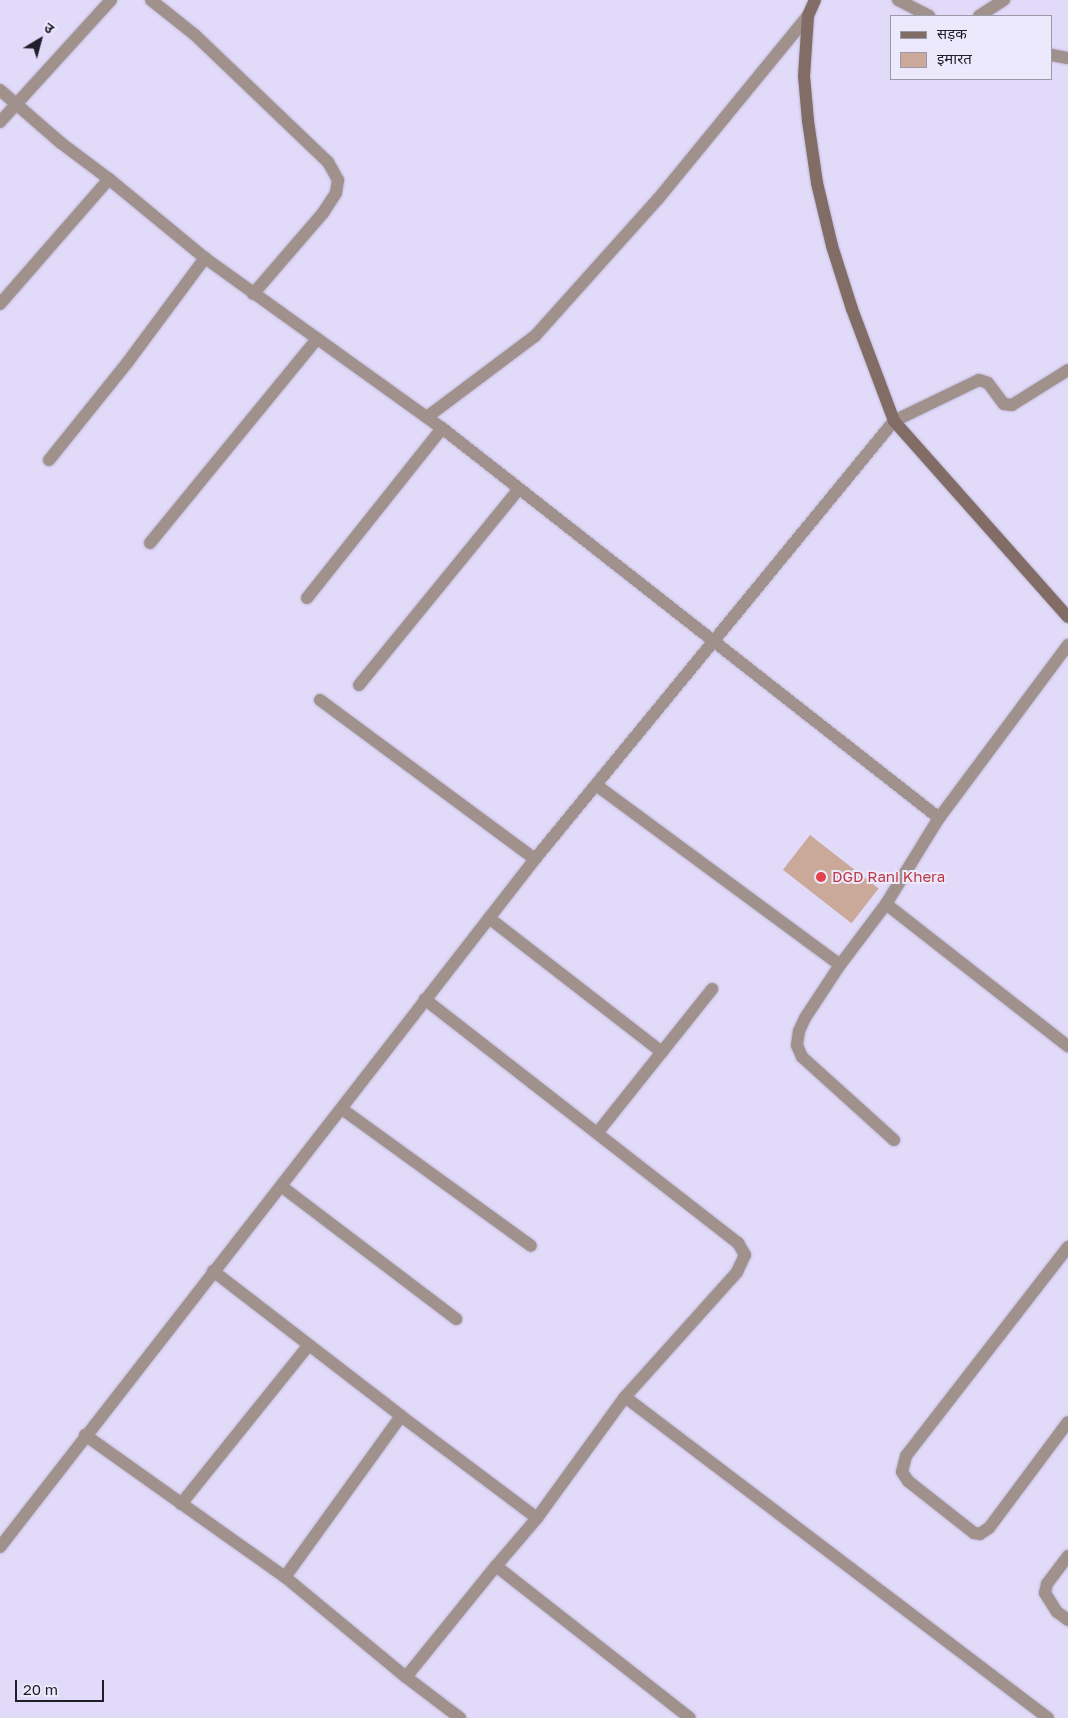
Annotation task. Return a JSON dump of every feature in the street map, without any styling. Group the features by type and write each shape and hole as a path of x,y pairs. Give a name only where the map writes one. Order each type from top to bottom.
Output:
{"street":[{"path":"0,122 111,0"},
{"path":"150,0 195,35 328,162 338,180 336,193 323,213 253,294"},
{"path":"427,417 535,336 658,199 808,16 815,0"},
{"path":"898,0 927,15"},
{"path":"981,15 1004,0"},
{"path":"808,16 804,76 817,183 832,246 852,309 894,421 1068,618"},
{"path":"1053,55 1068,58"},
{"path":"0,90 61,144 109,178 205,258 442,428 939,818"},
{"path":"0,304 109,178"},
{"path":"49,460 127,363 205,258"},
{"path":"150,543 317,339"},
{"path":"0,1547 213,1270 342,1109 535,859 712,640 894,421 979,380 988,382 1000,401 1007,406 1012,405 1068,370"},
{"path":"307,598 442,428"},
{"path":"359,685 519,489"},
{"path":"894,1140 802,1057 797,1044 799,1031 805,1018 840,966 886,904 939,818 1068,645"},
{"path":"320,700 535,859"},
{"path":"596,785 840,966"},
{"path":"886,904 1068,1046"},
{"path":"489,918 662,1052"},
{"path":"598,1132 712,989"},
{"path":"406,1676 537,1518 626,1397 737,1272 745,1255 738,1243 426,999"},
{"path":"342,1109 532,1246"},
{"path":"281,1186 456,1319"},
{"path":"1068,1247 906,1456 902,1472 908,1481 974,1532 980,1534 989,1528 1068,1422"},
{"path":"213,1270 401,1416 537,1518"},
{"path":"181,1504 309,1345"},
{"path":"626,1397 1048,1718"},
{"path":"285,1577 401,1416"},
{"path":"85,1435 285,1577 460,1718"},
{"path":"1068,1556 1047,1584 1045,1593 1056,1612 1068,1620"},
{"path":"496,1566 690,1718"}],"building":[{"path":"810,835 879,889 851,923 783,870"}],"place":[{"name":"DGD Rani Khera","path":"821,877"}]}
